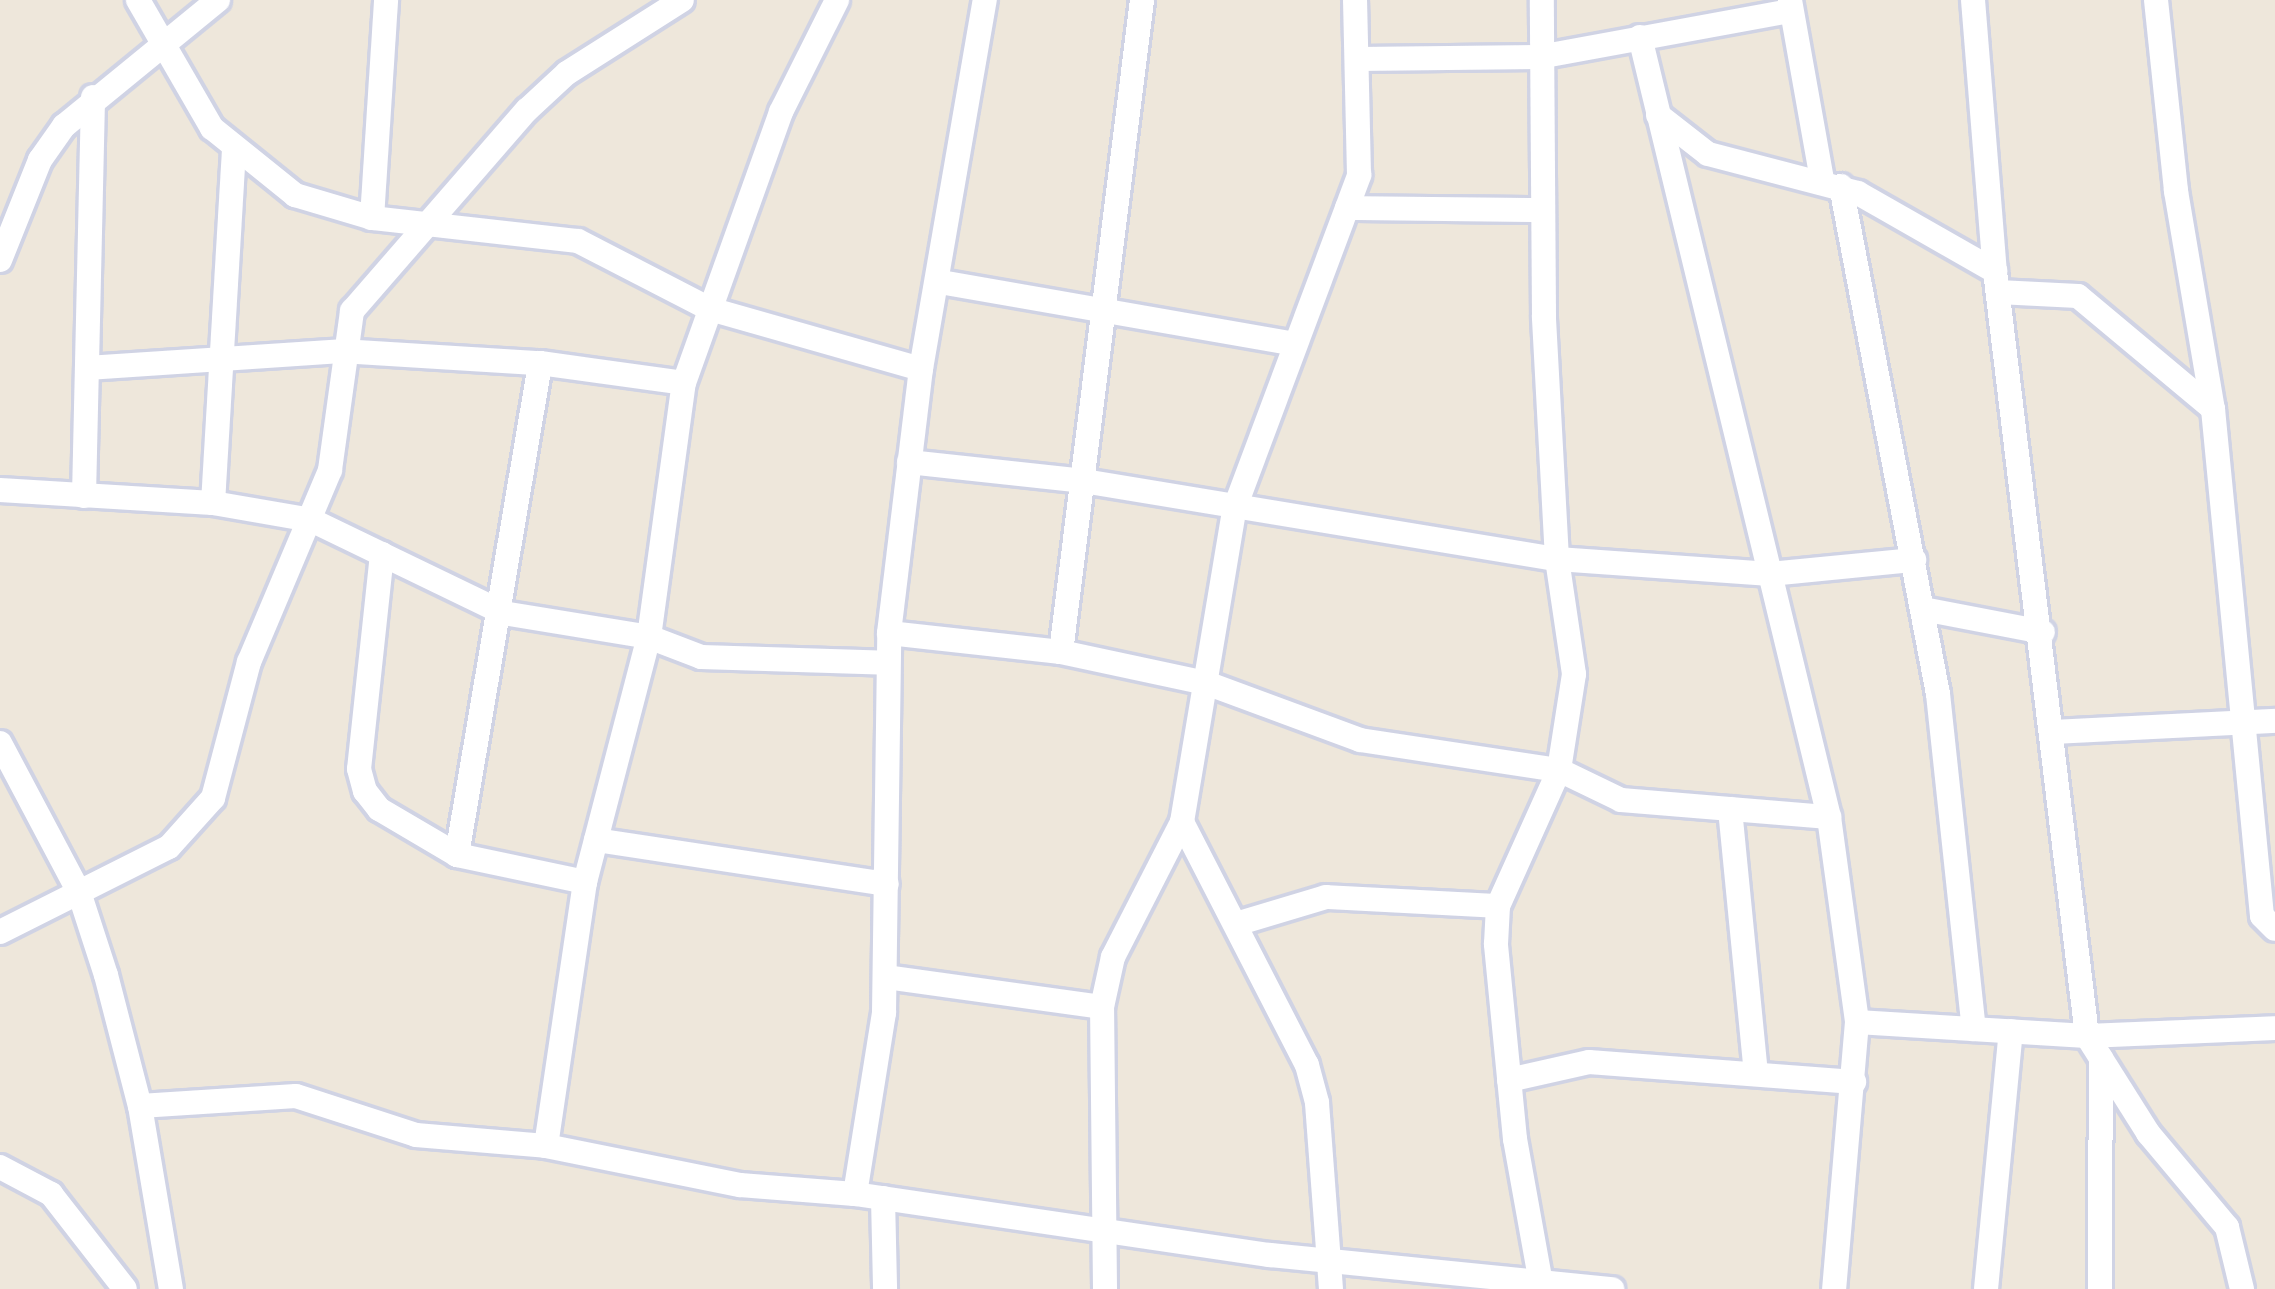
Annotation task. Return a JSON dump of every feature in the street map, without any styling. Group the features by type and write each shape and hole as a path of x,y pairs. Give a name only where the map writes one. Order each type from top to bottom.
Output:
{"street":[{"path":"138,0 196,107 234,151 295,195 372,218 578,241 710,309 921,369"},
{"path":"0,260 40,160 93,97 167,47 218,0"},
{"path":"372,218 386,0"},
{"path":"0,932 169,847 213,798 249,662 330,470 341,351 352,311 422,222 567,73 682,0"},
{"path":"546,1146 585,883 650,637 684,383 803,58 837,0"},
{"path":"855,1194 886,977 889,633 921,369 940,282 985,0"},
{"path":"1061,652 1142,0"},
{"path":"1105,1289 1102,1007 1113,957 1181,821 1234,510 1292,344 1347,208 1362,142 1355,0"},
{"path":"1541,1286 1509,1080 1498,906 1559,770 1574,674 1557,559 1541,210 1542,0"},
{"path":"1973,0 1996,281 2094,1047 2101,1289"},
{"path":"2158,1 2176,191 2213,409 2262,916 2275,929"},
{"path":"1358,59 1539,57 1790,6 1923,609 1974,1029"},
{"path":"1640,37 1828,817 1857,1022 1834,1289"},
{"path":"84,496 93,97"},
{"path":"1656,113 1732,165 1832,183 1996,281 2078,296 2213,409"},
{"path":"213,503 234,151"},
{"path":"1347,208 1541,210"},
{"path":"940,282 1292,344"},
{"path":"87,368 221,353 341,351 540,363 684,383"},
{"path":"458,855 503,613 540,363"},
{"path":"909,462 1084,481 1234,510 1557,559 1770,574 1914,560"},
{"path":"0,490 213,503 311,520 503,613 650,637 701,657 887,663"},
{"path":"382,554 359,769 364,791 380,809 458,855 585,883"},
{"path":"1923,609 2043,632"},
{"path":"889,633 1061,652 1206,683 1360,740 1559,770 1622,800 1828,817"},
{"path":"2055,732 2275,721"},
{"path":"0,743 79,892 140,1106 171,1289"},
{"path":"1730,809 1756,1072"},
{"path":"1181,821 1307,1065 1331,1289"},
{"path":"596,840 886,884"},
{"path":"1236,924 1326,897 1498,906"},
{"path":"886,977 1102,1007"},
{"path":"1857,1022 2011,1031 2094,1047 2275,1028"},
{"path":"1986,1289 2011,1031"},
{"path":"2094,1047 2166,1157 2227,1227 2242,1289"},
{"path":"1509,1080 1589,1062 1854,1082"},
{"path":"140,1106 296,1096 416,1135 546,1146 700,1180 855,1194 1331,1261 1541,1286 1612,1289"},
{"path":"0,1167 51,1194 125,1289"},
{"path":"884,1198 885,1289"}]}
